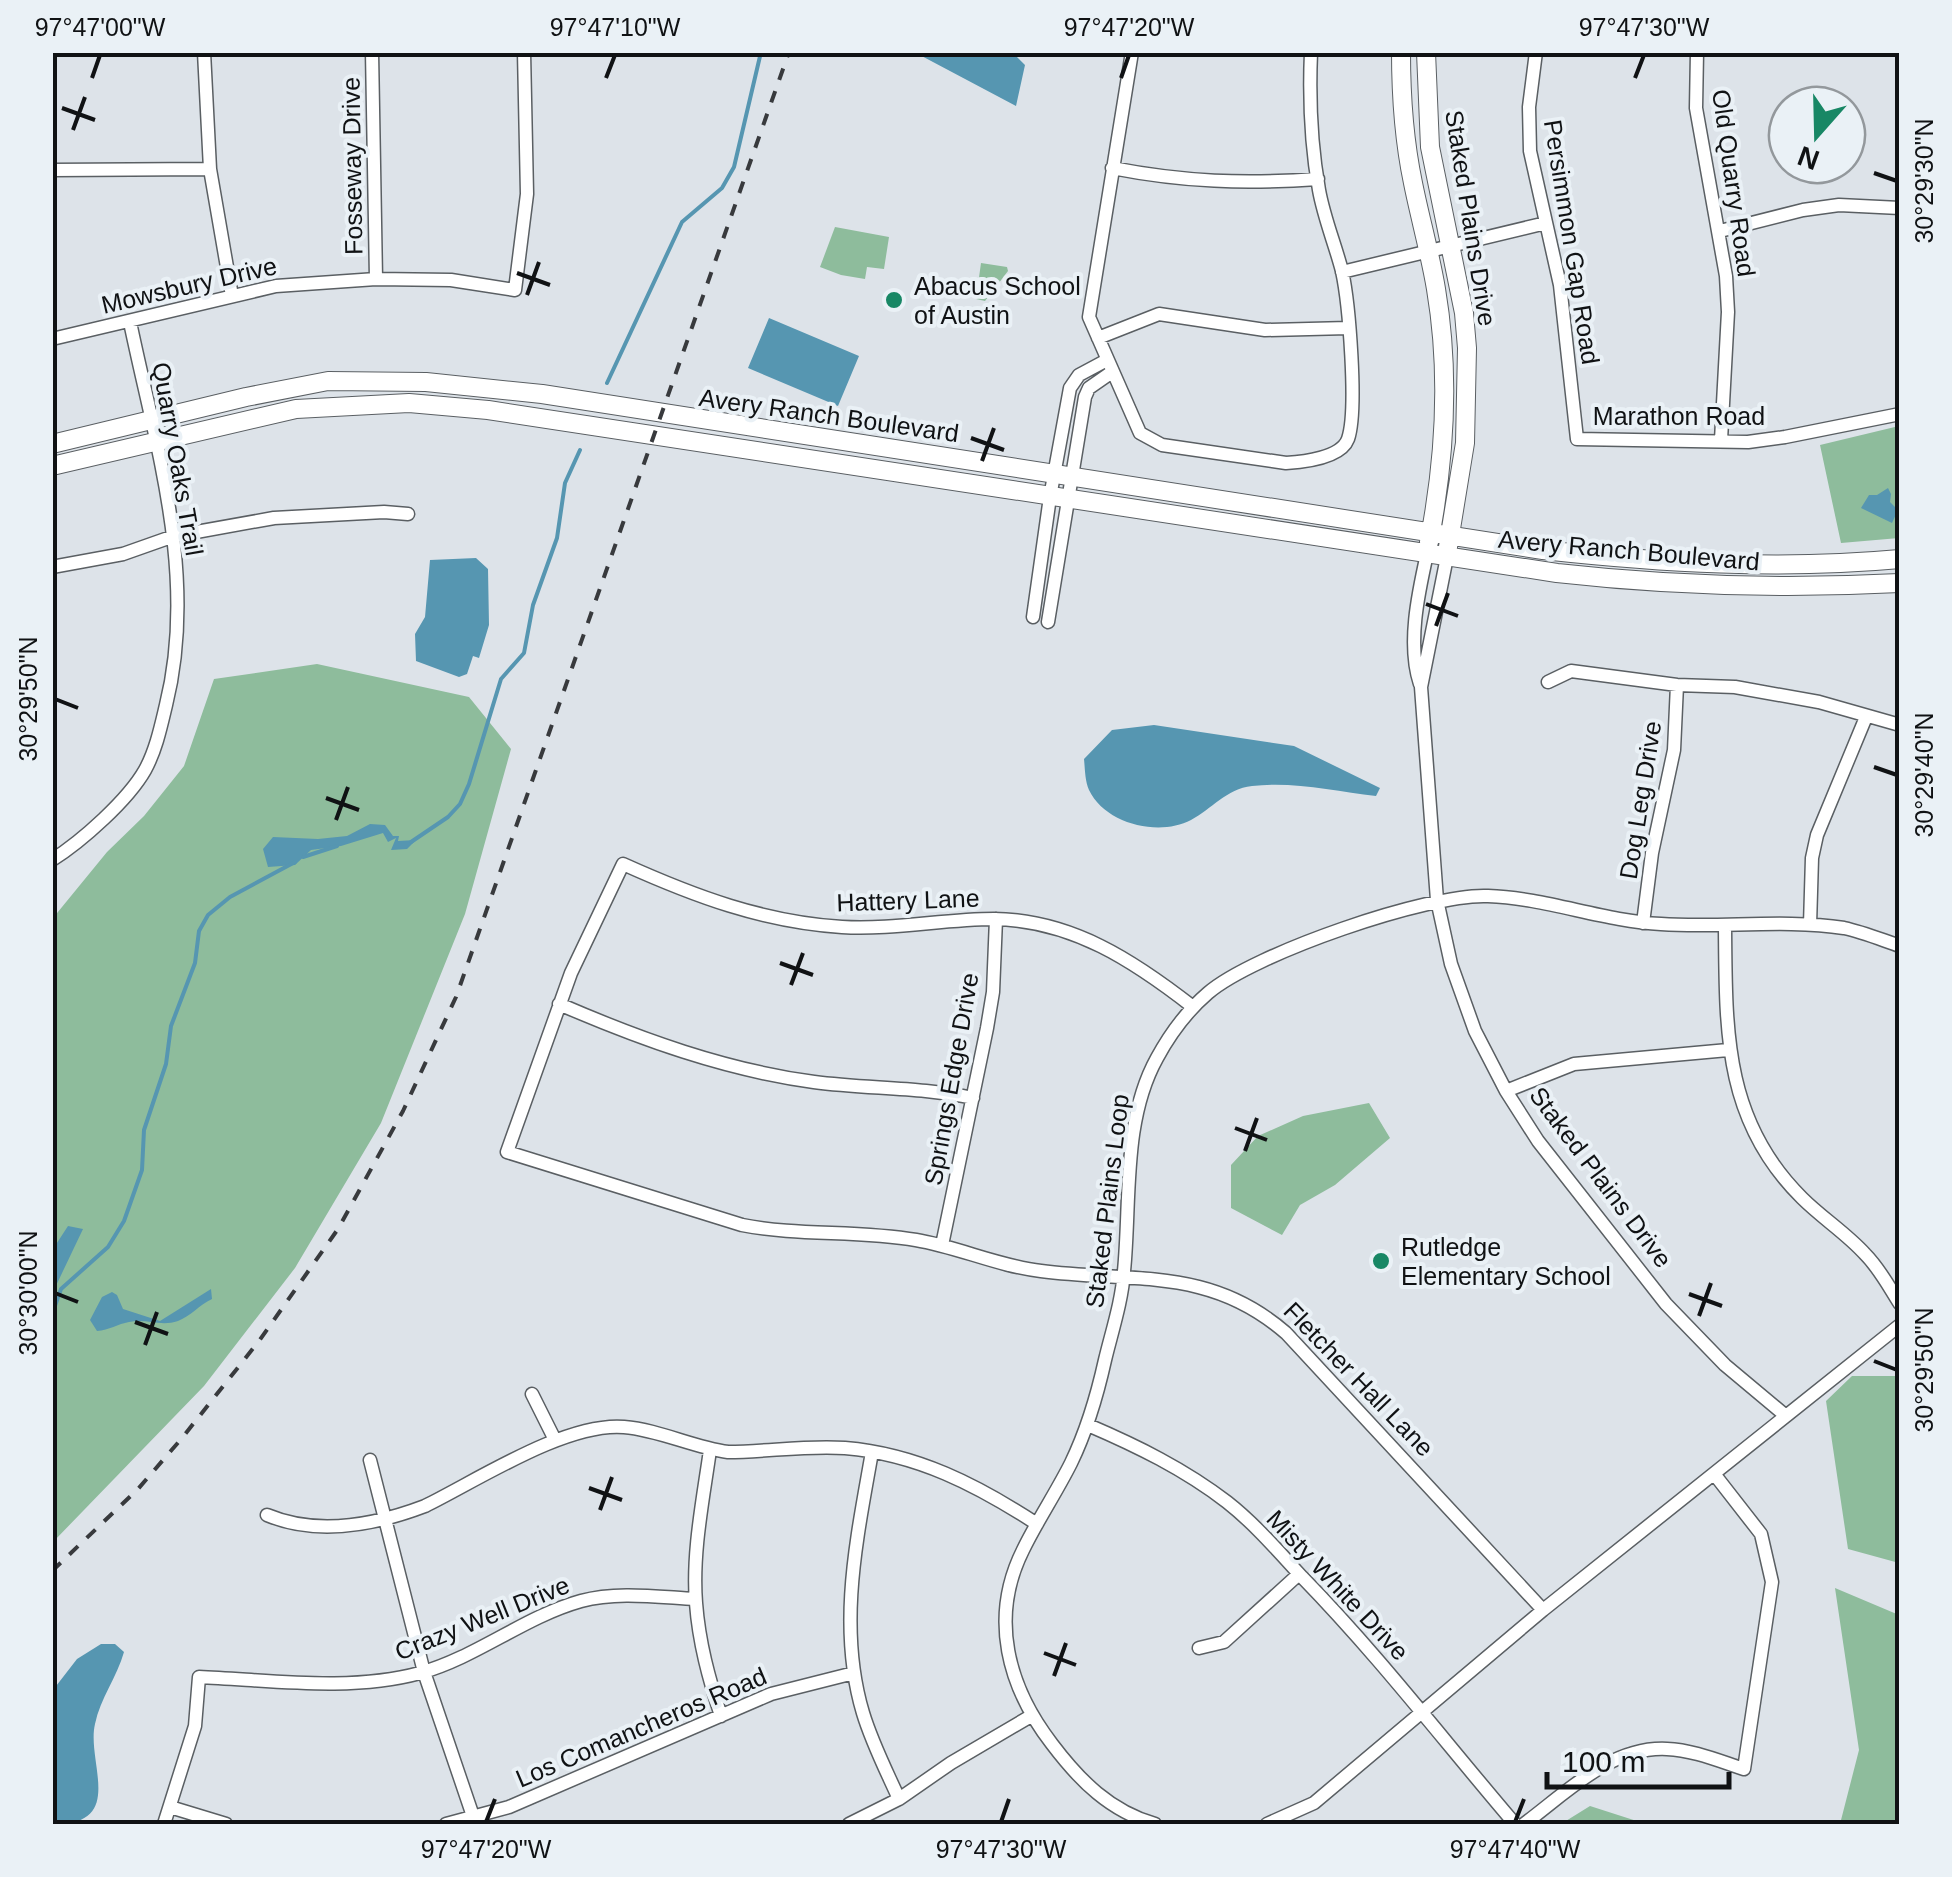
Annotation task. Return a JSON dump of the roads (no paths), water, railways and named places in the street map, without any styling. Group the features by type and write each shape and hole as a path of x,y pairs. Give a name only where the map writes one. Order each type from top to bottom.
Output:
{"main road":[{"name":"Staked Plains Drive","path":"1401,52 1404,123 1412,181 1439,314 1444,382 1440,535 1447,558"},
{"name":"Staked Plains Drive","path":"1426,52 1430,147 1464,313 1468,396 1464,443 1440,535 1427,554"},
{"name":"Avery Ranch Boulevard","path":"52,444 328,381 426,382 542,394 1440,535 1621,559 1734,566 1900,560"},
{"name":"Avery Ranch Boulevard","path":"52,466 296,409 409,403 488,410 1447,558 1600,578 1762,588 1900,583"}],"street":[{"path":"204,52 210,169 232,296"},
{"name":"Fosseway Drive","path":"372,52 376,278"},
{"name":"Mowsbury Drive","path":"52,339 276,286 376,278 451,280 516,290 526,194 524,52"},
{"path":"1132,52 1088,309 1098,338 1133,424 1150,441 1286,463 1334,452 1347,441 1352,379 1342,272 1327,229 1318,179 1311,109 1312,52"},
{"name":"Persimmon Gap Road","path":"1536,52 1529,107 1530,152 1560,285 1577,439"},
{"name":"Old Quarry Road","path":"1697,52 1696,108 1720,231 1728,312 1722,440"},
{"path":"1112,168 1177,180 1225,183 1318,179"},
{"path":"52,170 210,169"},
{"path":"1720,231 1839,205 1900,208"},
{"path":"1342,272 1546,222"},
{"path":"1098,338 1159,314 1265,330 1348,328"},
{"name":"Quarry Oaks Trail","path":"52,860 125,794 144,770 160,730 174,672 178,604 174,536 130,322"},
{"path":"1033,617 1050,496 1064,476 1085,396 1110,366"},
{"name":"Marathon Road","path":"1577,439 1785,437 1900,414"},
{"path":"1048,622 1070,499 1064,476"},
{"path":"52,567 123,554 174,536 274,518 408,514"},
{"name":"Staked Plains Drive","path":"1427,554 1414,639 1437,900 1457,984 1475,1031 1506,1091 1538,1140 1666,1304 1710,1352 1786,1416"},
{"name":"Staked Plains Drive","path":"1421,686 1447,558"},
{"path":"1548,682 1571,671 1677,685 1735,687 1819,702 1900,725"},
{"name":"Dog Leg Drive","path":"1644,923 1652,852 1674,750 1677,685"},
{"path":"1810,925 1812,858 1817,835 1866,717"},
{"name":"Hattery Lane","path":"506,1152 559,1004 623,864 728,907 805,923 879,927 996,919 1048,926 1105,946 1193,1007"},
{"name":"Staked Plains Loop","path":"1155,1824 1097,1795 1032,1716 1010,1665 1004,1620 1012,1576 1088,1425 1124,1276 1140,1100 1154,1062 1193,1007 1227,979 1260,961 1437,900 1469,896 1498,896 1644,923 1848,929 1900,946"},
{"name":"Springs Edge Drive","path":"942,1246 993,992 996,919"},
{"path":"1725,927 1728,1050 1744,1104 1768,1157 1802,1198 1864,1252 1900,1304"},
{"path":"559,1004 644,1039 777,1076 852,1086 930,1089 972,1098"},
{"path":"1506,1091 1574,1064 1728,1050"},
{"name":"Fletcher Hall Lane","path":"506,1152 742,1225 778,1232 886,1236 942,1246 1012,1267 1124,1276 1212,1289 1262,1312 1419,1474 1543,1610"},
{"path":"1272,1824 1314,1803 1543,1610 1900,1325"},
{"path":"532,1394 555,1440"},
{"name":"Misty White Drive","path":"1088,1425 1163,1460 1228,1503 1372,1649 1515,1824"},
{"path":"266,1515 292,1526 311,1528 384,1518 425,1506 555,1440 592,1428 620,1426 653,1431 710,1450 824,1448 872,1452 930,1466 964,1480 1037,1524"},
{"path":"710,1450 695,1599 704,1662 721,1716"},
{"path":"872,1452 851,1585 850,1647 873,1742 899,1798"},
{"path":"370,1460 424,1672 475,1821"},
{"path":"1524,1824 1599,1769 1633,1752 1670,1749 1744,1768 1772,1582 1761,1534 1715,1475"},
{"path":"1199,1648 1224,1642 1299,1574"},
{"name":"Crazy Well Drive","path":"164,1824 195,1726 198,1677 373,1682 424,1672 580,1601 604,1596 695,1599"},
{"name":"Los Comancheros Road","path":"446,1824 475,1821 509,1808 771,1694 854,1673"},
{"path":"849,1824 899,1798 1032,1716"},
{"path":"170,1808 226,1824"}],"water":[{"path":"916,53 1013,53 1025,65 1016,106"},
{"path":"769,318 859,356 838,406 748,368"},
{"path":"1888,488 1890,502 1898,510 1892,523 1861,508 1869,495"},
{"path":"476,558 488,569 489,625 479,658 473,656 467,674 459,677 416,661 415,634 425,617 430,560"},
{"path":"1154,725 1294,746 1380,788 1376,796 1298,786 1252,786 1234,791 1199,816 1178,825 1134,824 1097,802 1088,786 1084,759 1112,730"},
{"path":"370,824 385,825 393,836 399,836 398,841 416,840 407,849 391,850 396,838 388,842 383,833 341,846 311,850 295,865 268,867 263,849 273,837 347,836"},
{"path":"68,1226 83,1229 53,1292 53,1249"},
{"path":"211,1289 212,1299 178,1321 165,1323 135,1321 97,1331 90,1320 102,1297 112,1292 123,1309 160,1321"},
{"path":"101,1644 115,1644 124,1652 95,1724 96,1803 90,1814 76,1822 53,1824 53,1690 77,1659"}],"waterway":[{"path":"607,383 682,222 722,188 734,167 761,52"},
{"path":"411,842 448,817 460,804 469,784 501,679 524,653 533,605 557,538 565,483 580,450"},
{"path":"303,857 337,846"},
{"path":"52,1314 61,1289 108,1247 124,1221 142,1170 144,1130 166,1064 171,1026 195,963 199,931 208,915 230,897 295,862"}],"railway":[{"path":"52,1571 138,1489 259,1341 338,1229 403,1111 456,997 789,52"}],"place":[{"name":"Abacus School of Austin","path":"894,300"},
{"name":"Rutledge Elementary School","path":"1381,1261"}]}
